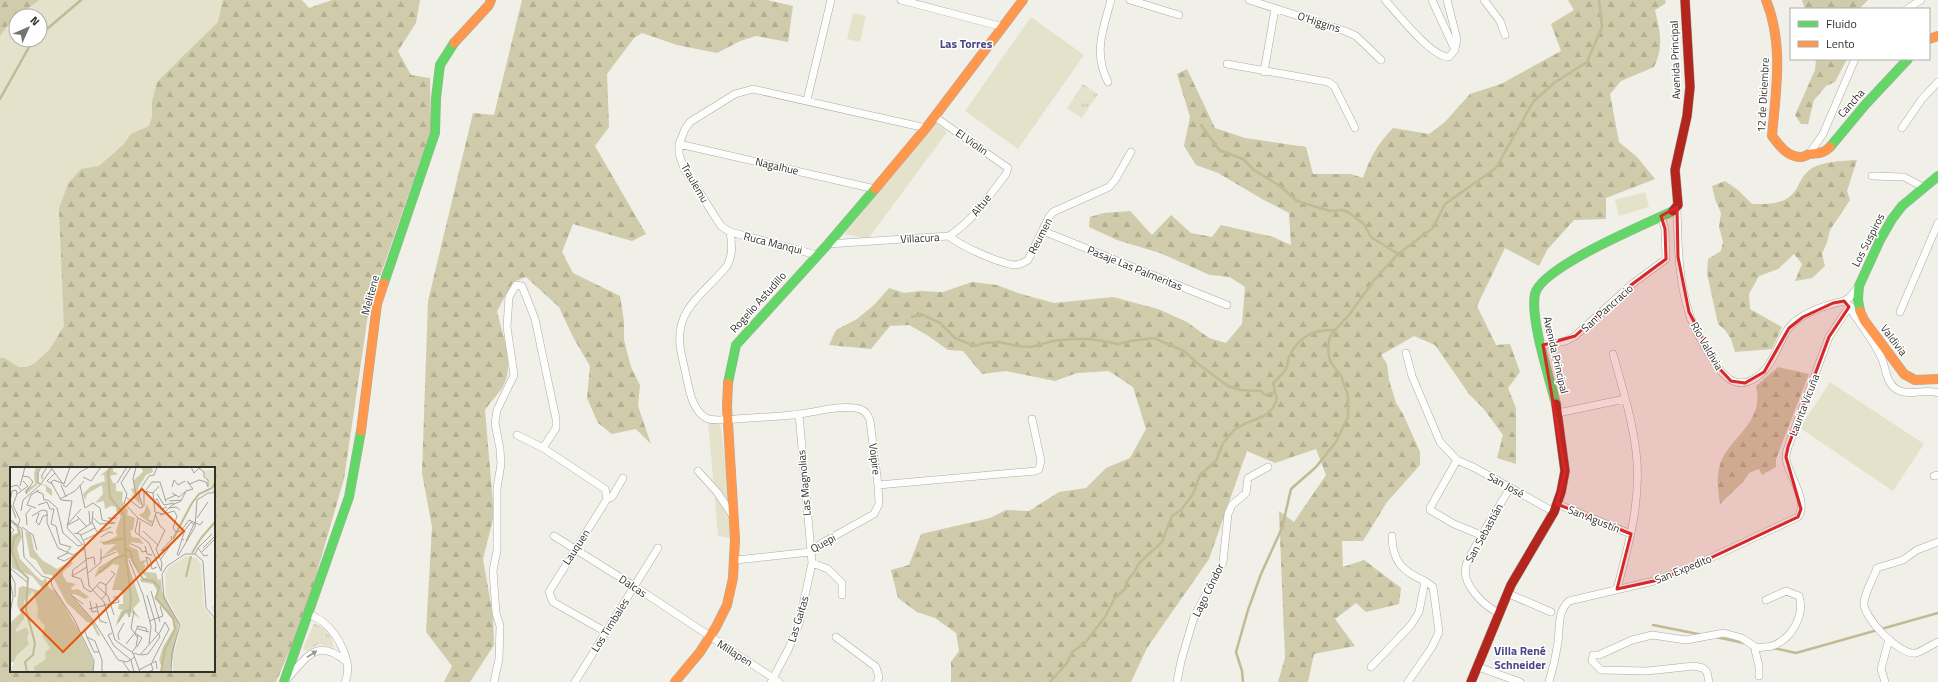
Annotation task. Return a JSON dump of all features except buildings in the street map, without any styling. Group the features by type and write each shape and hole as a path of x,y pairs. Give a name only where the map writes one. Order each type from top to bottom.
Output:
{"street":[{"name":"Melitene","path":"284,682 349,497 360,438 377,304 435,133 436,98 440,65 452,45 489,5 491,0"},
{"path":"807,100 831,0"},
{"path":"901,0 1003,27"},
{"name":"Rogelio Astudillo","path":"675,682 710,638 721,617 729,595 736,560 727,419 728,377 731,357 736,345 817,254 828,244 926,128 1023,0"},
{"path":"1108,82 1102,70 1100,58 1101,36 1111,0"},
{"path":"1130,0 1179,15"},
{"name":"O'Higgins","path":"1249,0 1275,9 1313,19 1356,36 1381,60"},
{"path":"1385,0 1436,52 1445,57 1449,57 1455,50 1457,39 1447,0"},
{"path":"1432,0 1455,50"},
{"path":"1484,0 1500,21 1505,34"},
{"name":"Avenida Principal","path":"1471,682 1498,613 1509,594 1511,585 1556,508 1565,471 1558,413 1546,368 1543,345 1535,319 1535,294 1541,281 1556,271 1677,207 1679,202 1675,170 1687,116 1690,87 1685,0"},
{"name":"12 de Diciembre","path":"1766,0 1774,21 1778,44 1776,103 1772,136 1785,152 1803,157 1809,154"},
{"path":"1909,8 1921,0"},
{"path":"1264,72 1275,9"},
{"path":"1809,154 1823,134 1855,60"},
{"name":"Cancha","path":"1809,154 1820,154 1827,150 1860,110 1907,60"},
{"path":"1227,64 1264,72 1311,78 1334,86 1355,128"},
{"path":"1902,128 1922,99 1938,82"},
{"path":"679,144 684,129 690,122 735,94 753,89 926,128"},
{"name":"El Violin","path":"935,117 1008,168"},
{"name":"Nagalhue","path":"679,144 875,189"},
{"name":"Traulemu","path":"679,144 679,154 684,168 721,226 730,232"},
{"name":"Reumen","path":"1028,260 1049,217 1053,212 1109,187 1115,180 1131,152"},
{"name":"Altue","path":"949,236 969,220 1006,174 1008,168"},
{"path":"1872,176 1904,177 1923,188"},
{"name":"Los Suspiros","path":"1859,286 1880,240 1892,219 1902,206 1938,176"},
{"name":"Río Valdivia","path":"1677,207 1678,257 1689,312 1697,334 1718,367 1731,380 1738,383 1745,383 1757,377 1770,365 1789,328 1803,317 1820,308 1844,301 1849,298 1859,286"},
{"name":"San Pancracio","path":"1543,345 1566,341 1575,336 1631,285 1666,259 1665,229 1661,216"},
{"path":"1900,312 1938,223"},
{"name":"Pasaje Las Palmeritas","path":"1043,231 1227,305"},
{"path":"727,419 715,420 706,417 699,411 691,396 680,346 680,331 682,318 687,309 727,266 731,258 732,248 730,232"},
{"name":"Ruca Manqui","path":"730,232 817,254"},
{"name":"Villacura","path":"828,244 949,236 958,244 968,249 1014,265 1022,264 1028,260"},
{"path":"494,682 499,659 500,626 496,613 493,571 497,550 497,488 501,464 495,423 497,410 514,375 507,327 509,297 516,285 522,286 535,318 556,419 556,428 543,448"},
{"name":"Valdivia","path":"1859,286 1858,300 1860,312 1871,330 1904,374 1915,380 1938,379"},
{"path":"1844,301 1882,359 1887,377 1896,389 1910,393 1932,391 1938,394"},
{"path":"1849,307 1860,312"},
{"name":"Laurita Vicuña","path":"1801,509 1797,487 1786,457 1788,447 1829,337 1849,307"},
{"path":"1406,353 1412,376 1440,442 1457,460 1430,510 1454,524 1481,535"},
{"path":"1613,354 1625,399 1636,451 1637,465 1635,511 1631,534 1617,589"},
{"path":"1558,413 1625,399"},
{"name":"Voipire","path":"727,419 799,414 842,409 859,409 864,411 870,420 878,485 1034,472 1039,469 1041,461 1032,419"},
{"name":"Las Magnolias","path":"799,414 810,552"},
{"path":"517,435 543,448 605,489 607,499"},
{"name":"San José","path":"1457,460 1510,488 1556,508"},
{"name":"Lago Cóndor","path":"1177,682 1181,661 1194,617 1223,562 1228,514 1232,505 1246,492 1248,478 1268,467"},
{"path":"698,471 717,492 734,518"},
{"name":"Lauquen","path":"606,632 553,602 549,597 550,589 574,549 607,499 612,497 622,478"},
{"name":"Quepi","path":"736,560 810,552 822,543 874,514 879,504 878,485"},
{"name":"San Sebastián","path":"1498,613 1489,609 1481,601 1469,585 1465,574 1466,565 1481,535 1510,488"},
{"name":"San Agustín","path":"1556,508 1631,534"},
{"name":"San Expedito","path":"1549,682 1558,641 1560,616 1569,601 1654,581 1687,569 1798,517 1801,509"},
{"name":"Dalcas","path":"554,536 634,586 710,638"},
{"path":"1392,536 1397,563 1411,575 1425,581 1433,587 1438,632 1432,647 1408,682"},
{"path":"1938,542 1917,550 1903,560 1877,568 1867,590 1864,604 1867,616 1900,650 1915,653 1938,642"},
{"name":"Los Timbales","path":"575,682 658,548"},
{"name":"Las Gaitas","path":"775,681 799,624 812,563 810,552"},
{"path":"812,563 828,569 842,583 842,595"},
{"path":"1371,667 1411,625 1419,612 1425,581"},
{"path":"1709,682 1707,672 1703,668 1694,666 1647,671 1601,670 1592,661 1593,655 1599,655 1632,640 1652,635 1686,640 1724,633 1742,638 1757,648 1773,646 1791,634 1802,611 1799,596 1794,593 1786,591 1766,600"},
{"path":"1509,594 1551,612"},
{"path":"309,614 322,622 332,631 344,651 348,672 345,682"},
{"name":"Millapen","path":"710,638 775,681"},
{"path":"836,638 876,667 879,677 877,682"},
{"path":"1885,682 1881,669 1889,640"},
{"path":"1754,646 1759,666 1759,676"},
{"path":"284,682 306,658 315,651 322,649 331,651 347,662"},
{"path":"1478,667 1520,682"}],"highlighted area":[{"path":"1677,207 1678,257 1689,312 1718,367 1731,381 1745,383 1764,372 1789,328 1803,317 1833,303 1844,301 1849,307 1829,337 1788,447 1786,457 1801,509 1798,517 1687,569 1654,581 1617,589 1631,534 1557,504 1565,471 1543,345 1575,336 1631,285 1666,259 1665,229 1661,216"}],"green space":[{"path":"0,0 302,0 309,8 332,0 420,0 416,23 398,51 411,75 430,78 431,130 369,308 344,479 303,620 276,682 0,682"},
{"path":"39,0 223,0 218,22 157,82 152,102 152,117 149,126 131,134 123,145 99,166 81,169 68,184 59,208 64,326 50,349 35,363 28,367 19,367 4,358 0,358 0,36 8,25 8,48 48,48 48,8 28,8"},
{"path":"522,0 767,0 793,6 788,42 756,36 740,41 717,53 677,45 642,33 634,38 607,74 609,127 595,146 646,234 632,241 573,224 562,252 573,273 620,296 624,321 624,340 631,367 640,385 638,406 651,444 636,429 612,434 598,423 587,398 590,366 573,337 559,307 526,277 513,282 497,311 507,350 508,370 502,388 485,410 494,515 483,559 493,616 494,645 470,682 444,682 452,666 426,632 432,527 422,473 428,301 473,113 494,115"},
{"path":"1568,0 1665,0 1666,3 1655,10 1660,32 1660,45 1654,67 1621,81 1610,94 1619,142 1637,157 1655,179 1606,198 1606,219 1574,220 1547,250 1539,266 1505,248 1477,306 1496,345 1510,344 1520,372 1508,388 1516,408 1516,464 1497,458 1503,435 1483,408 1469,394 1435,345 1414,336 1381,355 1387,364 1389,380 1396,403 1403,414 1420,452 1420,465 1387,502 1363,541 1342,541 1343,567 1364,560 1401,588 1399,604 1366,612 1356,603 1335,619 1355,646 1314,654 1308,682 1278,682 1285,658 1279,511 1294,522 1326,475 1316,449 1275,463 1247,451 1209,559 1147,648 1131,682 951,682 951,662 959,651 956,633 935,618 917,612 898,598 891,570 909,565 921,534 990,518 1006,510 1029,511 1059,492 1086,488 1106,468 1130,458 1146,429 1133,387 1109,371 1077,373 1055,381 1006,371 982,374 963,351 948,350 927,335 909,325 890,326 871,349 829,345 836,330 857,319 875,304 889,288 904,293 920,291 943,292 972,282 997,285 1021,294 1054,303 1113,297 1158,309 1187,322 1209,338 1226,343 1242,324 1245,287 1230,277 1210,275 1160,253 1117,240 1089,227 1090,217 1104,213 1130,211 1152,235 1171,215 1191,233 1212,237 1221,225 1273,237 1291,245 1289,213 1218,173 1196,165 1184,146 1190,117 1177,74 1187,69 1215,128 1245,138 1306,147 1313,174 1351,174 1363,178 1375,151 1393,128 1429,134 1444,123 1470,94 1501,84 1561,51 1551,24 1574,10"},
{"path":"1802,0 1868,0 1860,8 1805,8"},
{"path":"853,13 866,16 860,42 847,39"},
{"path":"1031,17 1084,55 1018,149 965,111"},
{"path":"1816,60 1846,60 1835,82 1826,86 1814,100 1808,124 1801,124 1795,115 1815,70"},
{"path":"1083,84 1098,94 1082,118 1067,108"},
{"path":"935,122 947,132 868,239 844,234"},
{"path":"1857,160 1847,191 1850,200 1830,230 1822,254 1825,266 1812,278 1795,281 1802,264 1794,254 1778,269 1759,276 1749,294 1750,309 1782,327 1772,349 1735,352 1731,339 1725,330 1718,324 1707,273 1708,259 1721,251 1723,242 1719,227 1721,213 1715,199 1712,186 1725,181 1738,190 1752,204 1778,202 1790,197 1804,175 1814,167 1830,162"},
{"path":"1645,192 1649,207 1619,216 1615,200"},
{"path":"1778,367 1809,374 1776,459 1776,467 1762,475 1759,469 1749,473 1743,482 1720,504 1718,480 1720,465 1724,455 1751,420 1757,399 1756,386"},
{"path":"1830,382 1924,444 1893,491 1800,428"},
{"path":"708,421 720,422 728,478 730,538 718,536"},
{"path":"314,623 328,633 332,639 334,648 319,644 307,651 303,649"}],"waterway":[{"path":"48,28 81,0"},
{"path":"1243,682 1242,671 1236,652 1248,610 1261,574 1282,528 1291,489 1316,467 1336,442 1348,417 1348,395 1341,376 1330,361 1328,349 1329,339 1332,333 1349,315 1375,279 1398,254 1433,228 1445,204 1496,168 1533,102 1554,83 1587,62 1602,27 1599,0"},
{"path":"0,99 29,48"},
{"path":"1201,125 1219,150 1243,159 1254,170 1280,186 1297,201 1330,211 1342,210 1348,212 1364,224 1371,237 1398,254"},
{"path":"912,317 921,314 940,323 955,338 975,346 985,343 999,342 1031,347 1053,341 1072,339 1091,339 1118,344 1154,338 1184,351 1197,363 1228,386 1241,390 1261,391 1265,395 1275,392"},
{"path":"1050,682 1067,663 1072,652 1085,643 1105,617 1114,599 1126,588 1126,583 1139,563 1162,542 1172,516 1181,510 1193,494 1200,475 1216,461 1223,443 1234,430 1244,424 1264,416 1273,408 1277,399 1273,383 1286,369 1289,357 1297,344 1302,339 1313,333 1334,330"},
{"path":"1773,648 1796,653 1938,613"},
{"path":"1653,625 1703,635"},
{"path":"1716,637 1744,643"}],"traffic: fast":[{"path":"384,283 435,133 436,98 440,65 454,43"},
{"path":"1830,147 1865,105 1907,60"},
{"path":"1860,311 1858,300 1859,286 1880,240 1892,219 1902,206 1938,176"},
{"path":"728,383 736,345 828,244 875,189"},
{"path":"1556,404 1535,318 1535,294 1542,283 1555,271 1574,259 1673,211"},
{"path":"284,682 349,497 361,431"}],"traffic: slow":[{"path":"454,43 489,5 491,0"},
{"path":"875,189 926,128 1023,0"},
{"path":"1766,0 1772,17 1777,50 1777,84 1772,136 1784,150 1796,157 1821,153 1830,147"},
{"path":"1930,39 1938,36"},
{"path":"361,431 377,304 384,283"},
{"path":"1860,311 1864,320 1904,374 1915,380 1938,379"},
{"path":"675,682 700,652 716,627 727,605 733,578 735,539 727,407 728,383"}],"traffic: jam":[{"path":"1673,211 1678,205 1675,170 1687,116 1690,87 1685,0"},
{"path":"1471,682 1511,585 1554,512 1561,492 1565,471 1556,404"}],"district":[{"name":"Las Torres","path":"966,43"},
{"name":"Villa René Schneider","path":"1520,657"}]}
